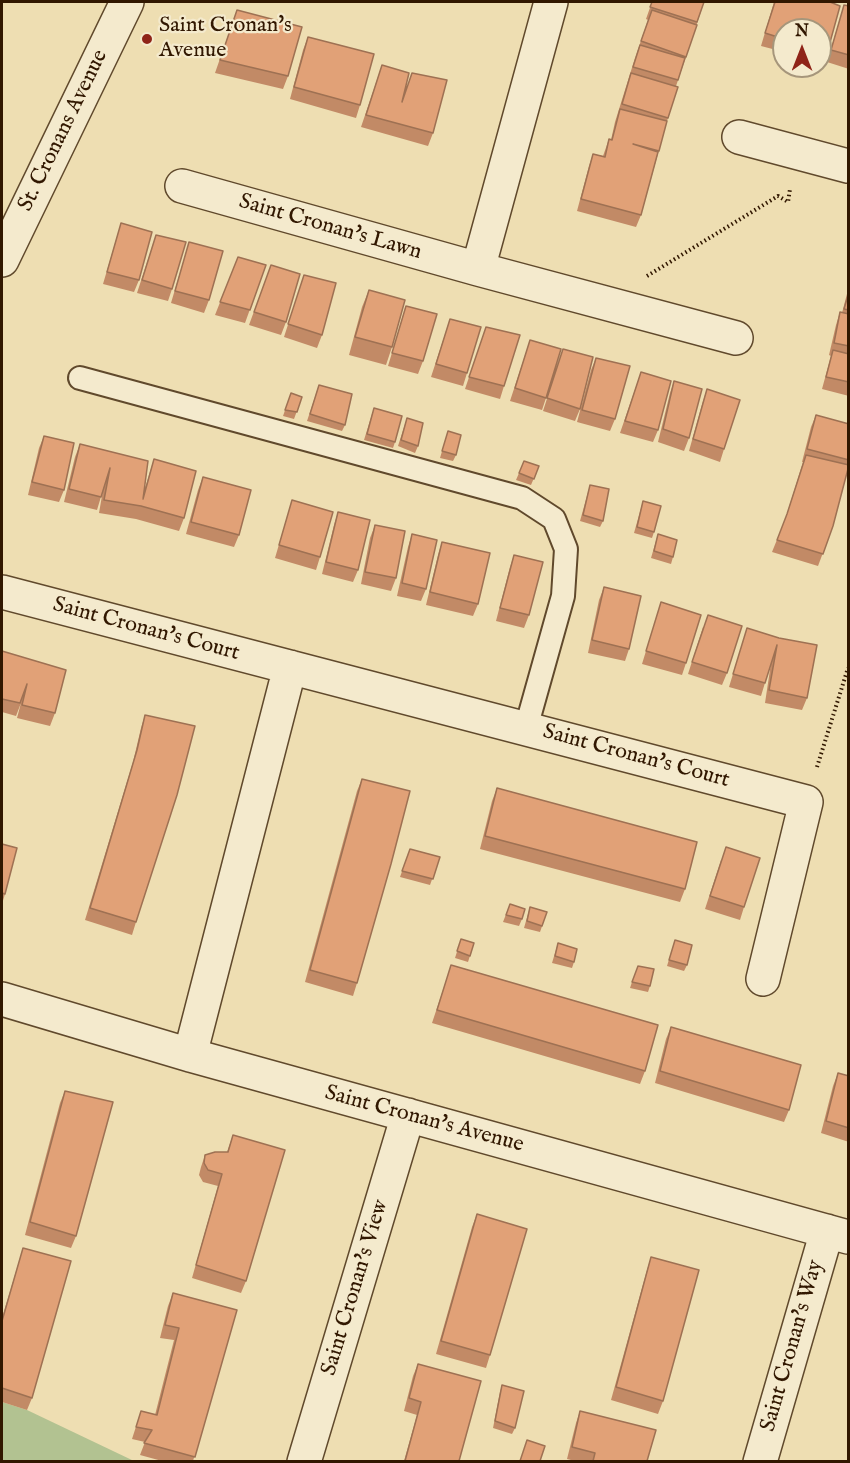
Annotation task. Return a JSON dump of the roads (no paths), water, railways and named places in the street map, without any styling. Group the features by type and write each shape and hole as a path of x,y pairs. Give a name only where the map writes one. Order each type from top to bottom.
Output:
{"street":[{"name":"St. Cronans Avenue","path":"2,260 127,2"},
{"path":"478,269 550,2"},
{"path":"739,137 849,166"},
{"name":"Saint Cronan's Lawn","path":"182,186 736,338"},
{"name":"Saint Cronan's Court","path":"2,592 806,802 763,979"},
{"path":"190,1055 290,667"},
{"name":"Saint Cronan's Avenue","path":"2,999 190,1055 838,1234"},
{"name":"Saint Cronan's View","path":"304,1461 408,1115"},
{"name":"Saint Cronan's Way","path":"760,1461 838,1234"}],"lane":[{"path":"80,378 522,498 554,519 566,549 563,596 526,728"}],"place":[{"name":"Saint Cronan's Avenue","path":"147,39"}]}
